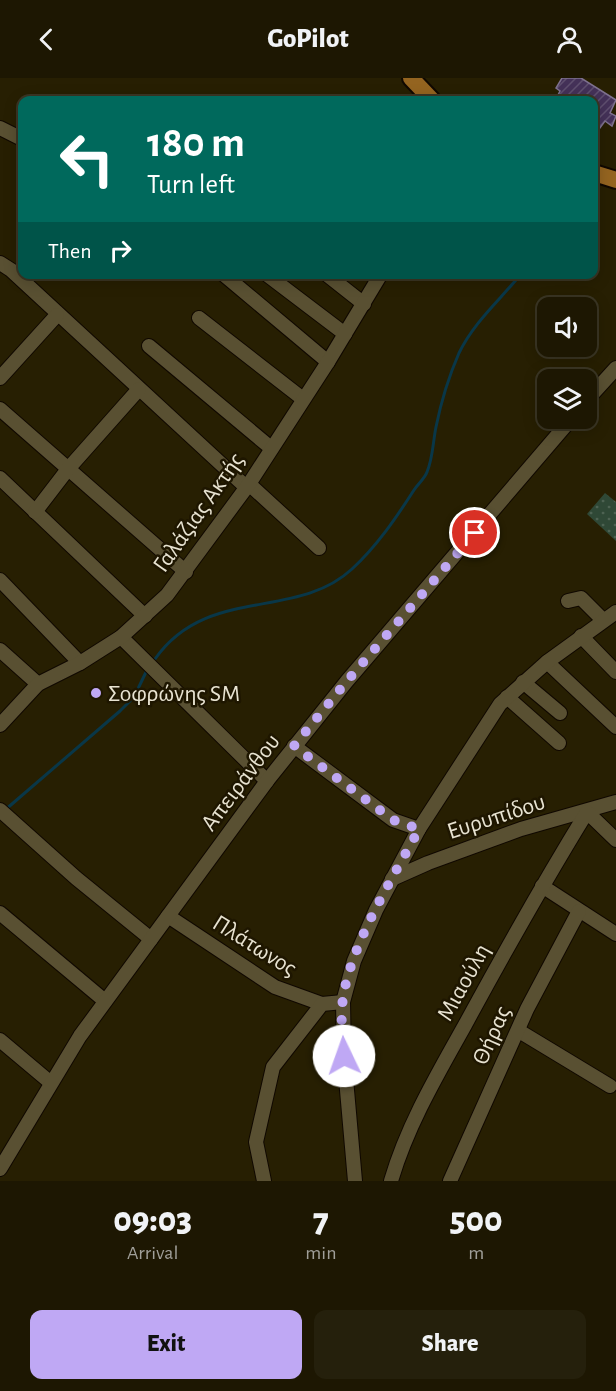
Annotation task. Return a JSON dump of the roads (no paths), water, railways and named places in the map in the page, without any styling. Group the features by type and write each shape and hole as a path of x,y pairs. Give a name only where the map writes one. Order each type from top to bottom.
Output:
{"main road":[{"path":"411,78 426,96"},
{"path":"598,174 616,180"},
{"path":"598,185 616,191"}],"street":[{"path":"0,128 18,137"},
{"path":"0,263 18,277"},
{"path":"20,279 139,389 319,548"},
{"path":"229,279 328,362"},
{"path":"273,279 345,334"},
{"path":"332,279 364,304"},
{"name":"Γαλάζιας Ακτής","path":"0,725 38,684 80,663 121,637 146,616 186,572 248,485 328,362 378,279"},
{"path":"0,378 57,315"},
{"path":"199,318 303,399"},
{"path":"149,346 271,448"},
{"path":"597,390 616,368"},
{"path":"35,512 68,469 139,389"},
{"path":"0,410 186,572"},
{"name":"Απειράνθου","path":"2,1162 105,1001 267,780 347,681 563,429"},
{"path":"0,478 146,616"},
{"path":"0,580 80,663"},
{"path":"355,1181 343,1048 343,1002 354,961 419,829 491,716 507,697 547,662 612,616 581,598 568,601"},
{"path":"581,636 616,672"},
{"path":"121,637 267,780"},
{"path":"0,650 38,684"},
{"path":"547,662 616,727"},
{"path":"523,682 560,713"},
{"path":"507,697 559,742"},
{"path":"294,746 393,820 419,829"},
{"name":"Ευρυπίδου","path":"393,879 428,863 521,829 616,802"},
{"path":"0,810 76,878 151,939"},
{"path":"587,812 616,840"},
{"name":"Μιαούλη","path":"391,1181 411,1130 435,1079 542,886 587,812"},
{"path":"542,886 616,934"},
{"name":"Θήρας","path":"450,1181 519,1031 526,1009 579,911"},
{"path":"0,913 105,1001"},
{"name":"Πλάτωνος","path":"168,916 275,987 322,1004"},
{"path":"264,1181 256,1142 273,1067 322,1004 343,1002"},
{"path":"519,1031 610,1086"},
{"path":"0,1040 51,1083"}],"waterway":[{"path":"155,659 176,636 200,621 225,612 305,595 330,585 352,569 370,551 426,474 431,461 443,399 459,353 480,321 517,279"},
{"path":"5,810 120,711 134,697 147,670"}],"place":[{"name":"Σοφρώνης SM","path":"96,693"}]}
